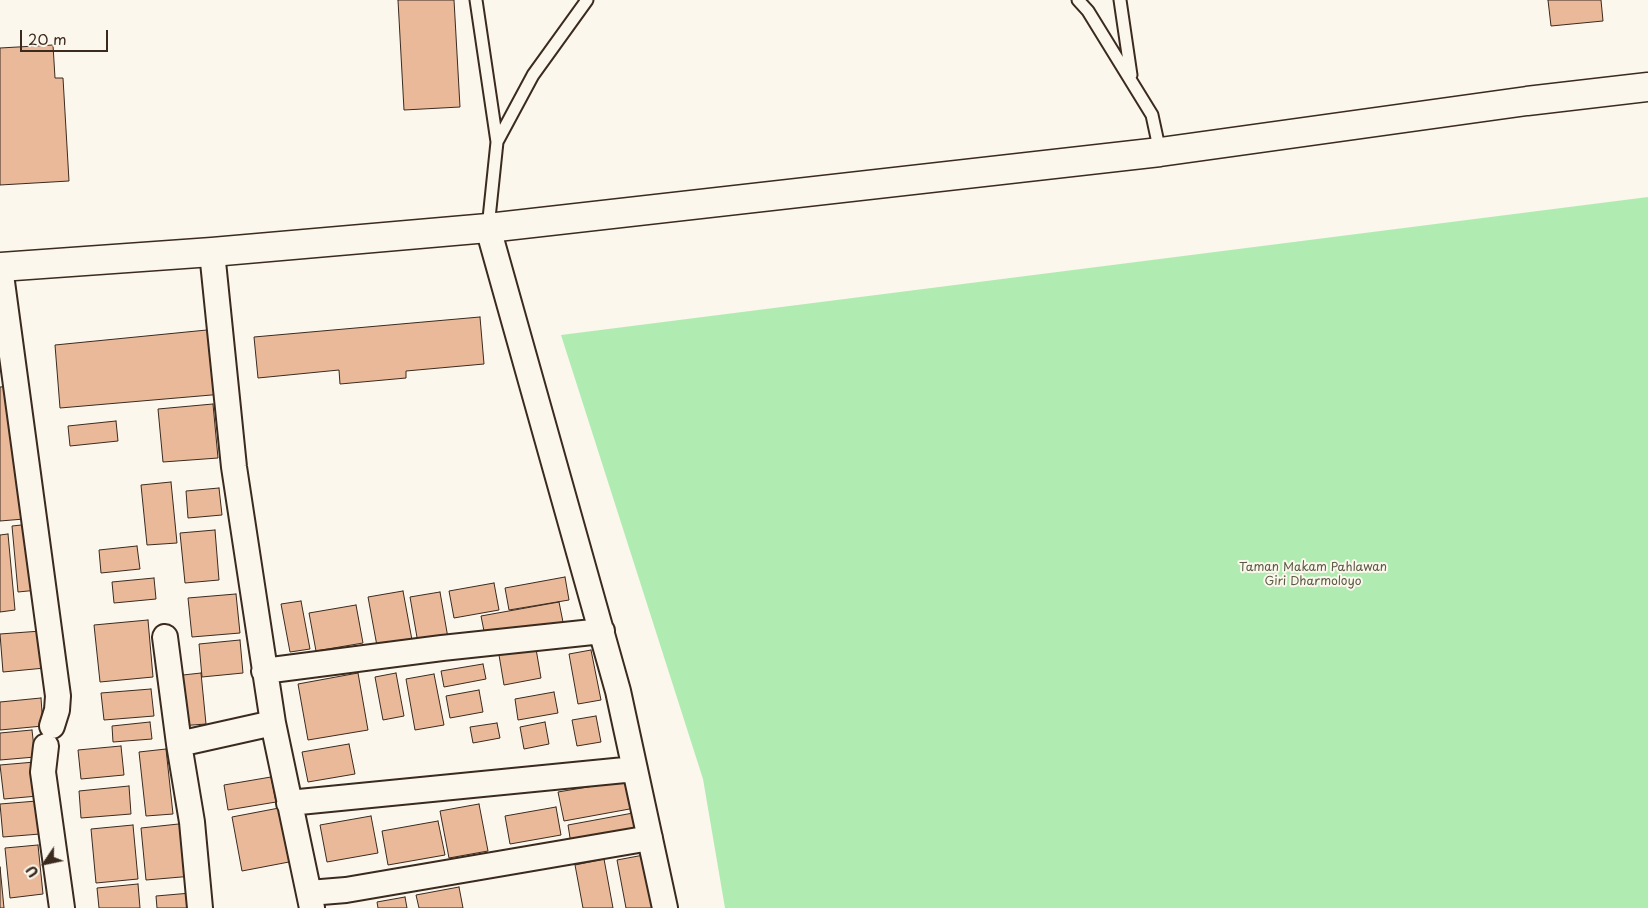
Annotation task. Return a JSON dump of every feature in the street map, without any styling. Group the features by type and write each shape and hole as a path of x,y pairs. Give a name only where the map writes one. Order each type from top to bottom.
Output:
{"main road":[{"path":"0,267 212,252 488,228 1160,152 1517,102 1648,87"}],"street":[{"path":"488,228 618,691 665,908"},
{"path":"212,252 234,467 264,671 289,803 311,901 346,890 650,838"},
{"path":"0,267 58,696 58,710 49,736 43,772 62,908"},
{"path":"264,671 442,648 602,631"},
{"path":"165,637 179,744 192,822 200,908"},
{"path":"179,744 273,724"},
{"path":"289,803 635,769"}],"lane":[{"path":"476,0 498,142 488,228"},
{"path":"498,142 533,75 588,0"},
{"path":"1078,0 1088,11 1152,115 1160,152"},
{"path":"1120,0 1132,80"}],"green space":[{"name":"Taman Makam Pahlawan Giri Dharmoloyo","path":"1648,197 1648,908 725,908 703,779 561,335"}],"building":[{"path":"398,0 454,0 460,107 404,110"},
{"path":"1548,0 1601,0 1603,21 1551,26"},
{"path":"53,45 55,78 63,78 69,181 0,185 0,48"},
{"path":"480,317 484,364 406,371 406,378 340,384 339,370 258,378 254,337"},
{"path":"217,329 223,394 60,408 55,345"},
{"path":"10,386 24,519 0,521 0,387"},
{"path":"213,404 218,458 163,462 158,409"},
{"path":"116,421 118,441 70,446 68,426"},
{"path":"171,482 177,543 147,545 141,485"},
{"path":"219,488 222,515 188,518 186,491"},
{"path":"31,524 38,590 18,592 12,526"},
{"path":"215,530 219,580 185,583 180,533"},
{"path":"8,534 15,610 0,612 0,535"},
{"path":"137,546 140,569 101,573 99,550"},
{"path":"565,577 569,600 509,610 505,588"},
{"path":"154,578 156,599 114,603 112,582"},
{"path":"494,583 499,610 454,618 449,591"},
{"path":"403,591 412,640 377,646 368,597"},
{"path":"440,592 448,638 418,643 410,597"},
{"path":"236,594 240,633 192,637 188,598"},
{"path":"301,601 310,649 290,652 281,604"},
{"path":"559,602 564,627 486,641 481,616"},
{"path":"356,605 363,643 316,651 309,613"},
{"path":"148,620 153,677 100,682 94,625"},
{"path":"41,631 45,668 3,672 0,634"},
{"path":"240,640 243,673 202,677 199,644"},
{"path":"535,643 541,678 504,685 498,649"},
{"path":"591,650 601,700 578,704 569,654"},
{"path":"483,664 486,679 444,687 441,671"},
{"path":"201,673 206,724 179,726 174,676"},
{"path":"358,673 368,730 308,740 298,684"},
{"path":"396,673 404,716 383,720 375,677"},
{"path":"434,674 444,725 415,730 406,679"},
{"path":"151,689 154,716 104,720 101,693"},
{"path":"479,690 483,712 450,718 446,696"},
{"path":"554,692 558,713 518,720 515,699"},
{"path":"41,698 43,726 0,730 0,702"},
{"path":"596,716 601,742 577,746 572,720"},
{"path":"150,722 152,739 113,742 112,726"},
{"path":"545,722 549,744 524,749 520,727"},
{"path":"497,723 500,738 473,743 470,727"},
{"path":"32,730 35,757 0,760 0,733"},
{"path":"349,744 355,774 308,782 302,752"},
{"path":"121,746 124,775 81,779 78,750"},
{"path":"166,749 173,814 146,816 139,752"},
{"path":"35,762 38,796 4,799 0,765"},
{"path":"271,777 276,802 228,810 224,785"},
{"path":"629,780 635,808 564,821 558,792"},
{"path":"129,786 131,814 81,818 79,791"},
{"path":"37,801 40,834 3,837 0,804"},
{"path":"479,804 488,851 449,858 440,811"},
{"path":"556,807 561,835 510,844 505,816"},
{"path":"279,808 289,862 242,871 232,817"},
{"path":"633,813 636,832 571,844 568,825"},
{"path":"371,816 378,853 327,862 320,825"},
{"path":"438,821 445,855 388,865 382,831"},
{"path":"188,823 193,876 146,880 141,828"},
{"path":"133,825 138,879 96,883 91,829"},
{"path":"38,845 43,894 10,898 5,848"},
{"path":"649,854 659,908 626,908 617,860"},
{"path":"604,859 613,908 583,908 575,865"},
{"path":"0,867 4,908 0,908"},
{"path":"138,884 140,908 99,908 97,888"},
{"path":"459,887 463,908 419,908 416,895"},
{"path":"191,893 192,908 157,908 156,896"},
{"path":"405,897 407,908 378,908 377,902"}]}
